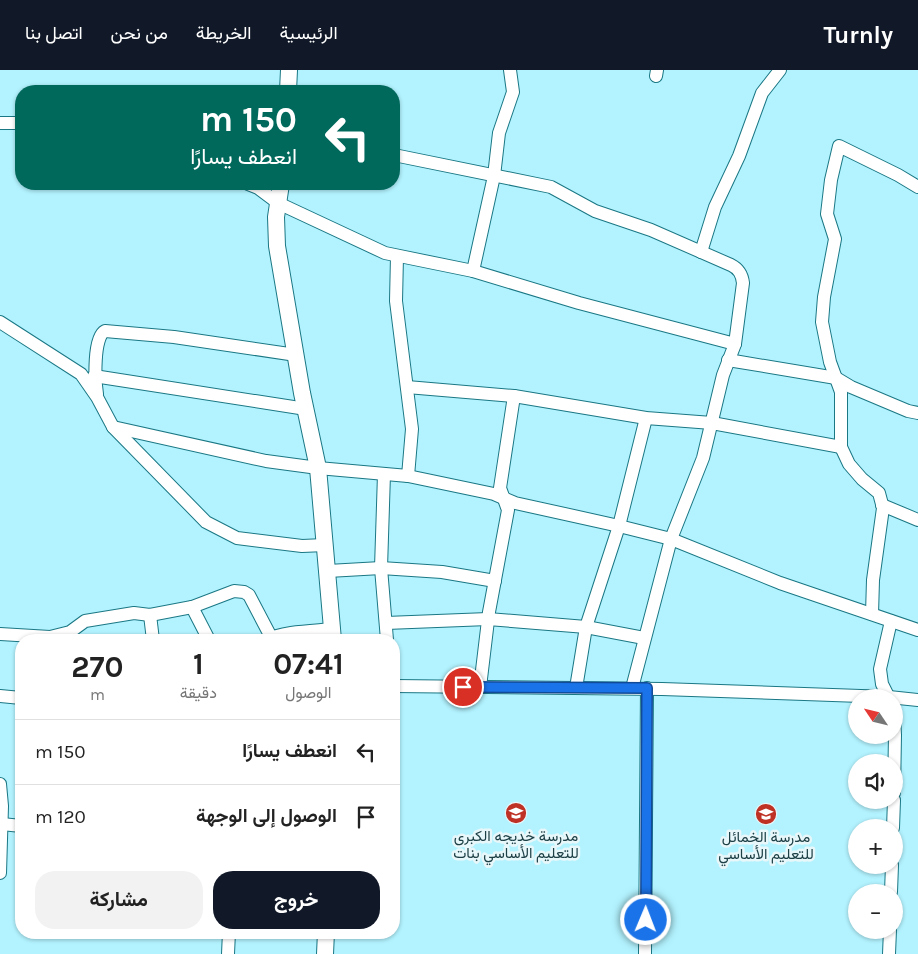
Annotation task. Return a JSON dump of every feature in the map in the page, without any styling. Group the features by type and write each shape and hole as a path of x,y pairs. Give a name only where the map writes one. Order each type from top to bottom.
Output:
{"street":[{"path":"288,85 289,70"},
{"path":"474,271 494,176 500,132 513,92 510,70"},
{"path":"701,252 714,207 739,156 762,94 780,70"},
{"path":"0,123 15,123"},
{"path":"872,614 873,580 882,505 879,494 849,464 841,447 841,392 830,362 822,322 824,297 835,239 827,214 831,180 839,146 918,187"},
{"path":"400,156 550,187 595,211 651,230 736,268 743,277 735,344 728,360 703,458 671,540 632,688"},
{"path":"261,190 278,203 386,253 474,271 579,303 735,344"},
{"path":"280,190 276,217 277,246 318,468 333,634"},
{"path":"397,256 396,301 412,429 408,476"},
{"path":"0,322 81,374 97,397 113,427 206,522 237,538 302,546 325,545"},
{"path":"97,397 94,376 99,336 105,331 174,337 296,355"},
{"path":"728,360 836,378 851,387 908,411 918,413"},
{"path":"94,376 306,409"},
{"path":"408,387 514,396 646,418 712,423 841,447"},
{"path":"480,687 488,619 508,510 500,488 514,396"},
{"path":"576,688 586,627 618,526 646,418"},
{"path":"113,427 266,461 408,476 494,494 515,503 671,540 780,583 918,630"},
{"path":"384,474 381,568 387,634"},
{"path":"882,505 918,520"},
{"path":"328,571 381,568 442,572 495,581"},
{"path":"62,634 70,632 85,620 134,613 150,614 192,607 234,591 244,592 249,595 267,634"},
{"path":"192,607 206,634"},
{"path":"150,614 152,634"},
{"path":"386,624 488,619 586,627 644,638"},
{"path":"885,689 882,684 880,668 892,621"},
{"path":"292,634 301,632 322,634"},
{"path":"0,634 15,635"},
{"path":"400,686 647,688 848,695"},
{"path":"645,954 647,688"},
{"path":"0,696 15,697"},
{"path":"903,698 918,700"},
{"path":"0,784 2,824 0,873"},
{"path":"2,824 15,825"},
{"path":"228,954 229,939"},
{"path":"325,954 326,939"},
{"path":"890,939 890,954"}],"place":[{"name":"مدرسة خديجه الكبرى للتعليم الأساسي بنات","path":"516,813"},
{"name":"مدرسة الخمائل للتعليم الأساسي","path":"766,814"}],"route":[{"path":"463,687 647,688 646,920"}]}
